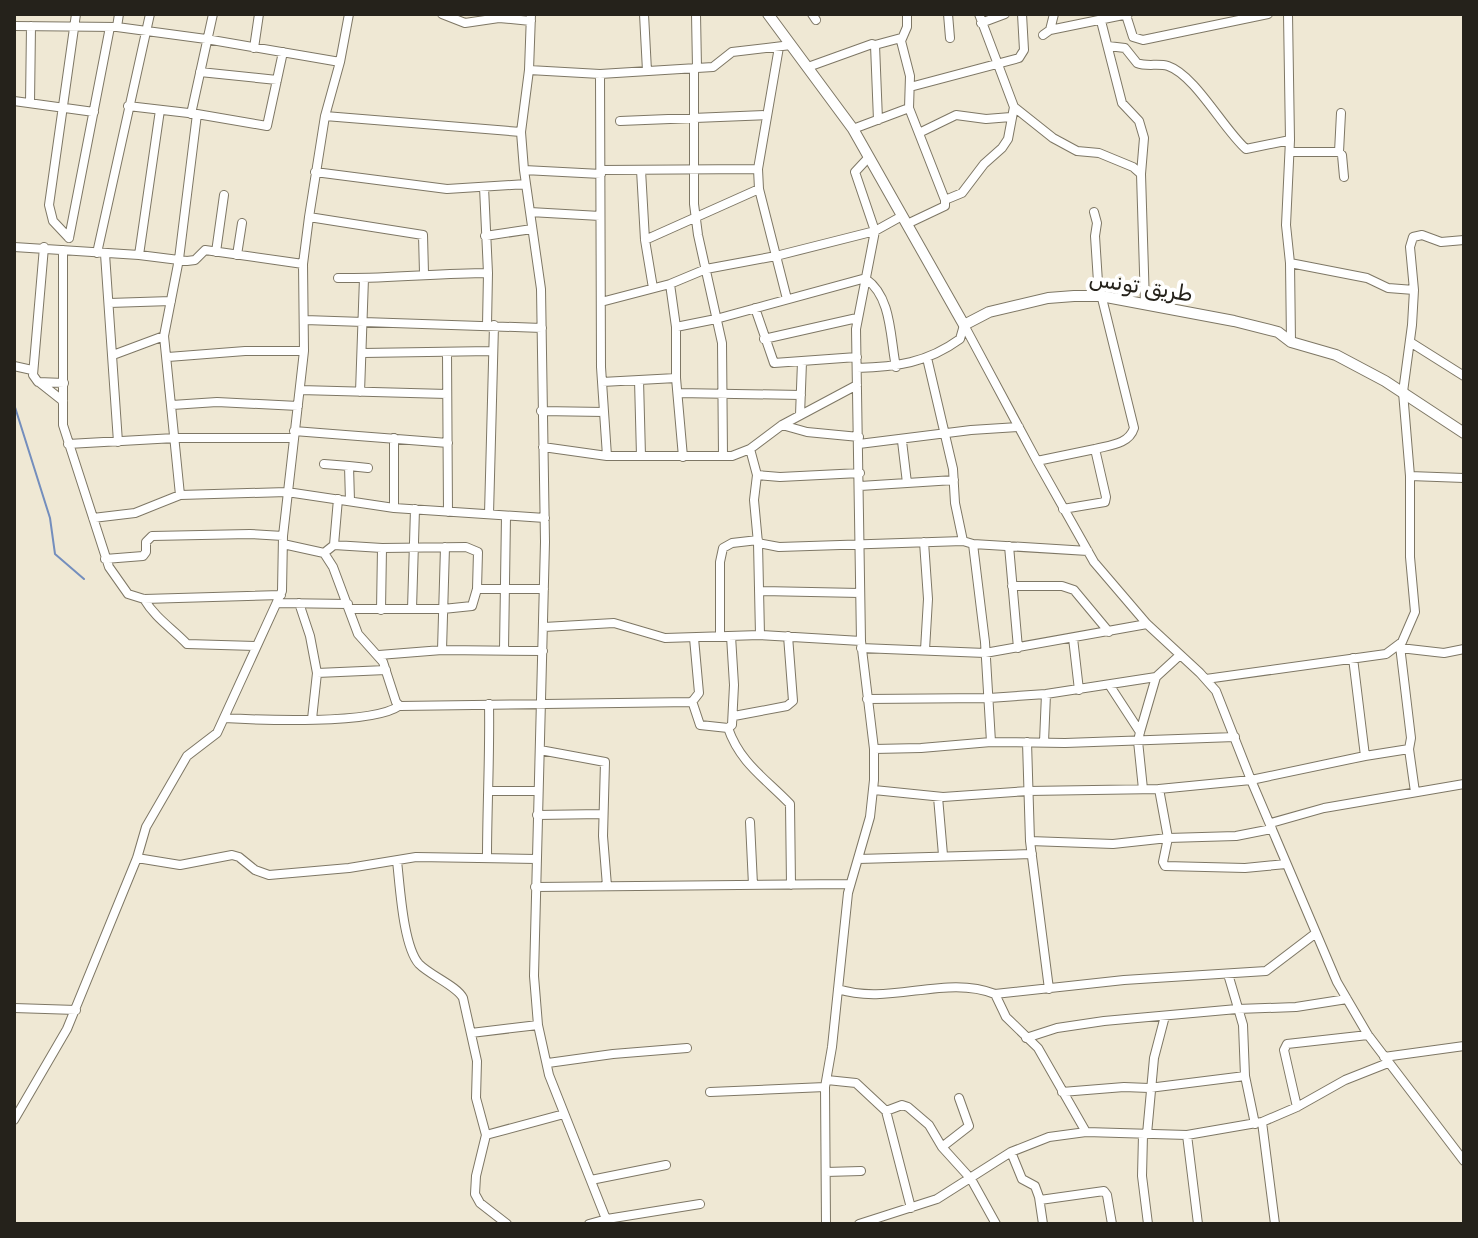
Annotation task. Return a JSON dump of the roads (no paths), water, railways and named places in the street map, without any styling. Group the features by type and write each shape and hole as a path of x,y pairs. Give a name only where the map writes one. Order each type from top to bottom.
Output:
{"main road":[{"path":"768,14 853,129 964,325"},
{"name":"طريق تونس","path":"964,325 989,312 1048,298 1101,296 1278,332 1291,342 1336,355 1403,392 1464,433"}],"street":[{"path":"69,238 49,213 76,14"},
{"path":"119,14 94,112 65,250 63,425 105,559 121,587 128,594 144,599 279,599 381,610 472,606 477,589 478,552 466,547 334,545 324,553"},
{"path":"118,442 109,303 101,253 128,106 150,14"},
{"path":"180,495 164,336 179,259 200,72 213,14"},
{"path":"254,48 259,14"},
{"path":"14,1120 76,1010 137,858 146,827 181,764 194,749 213,738 279,599 284,573 287,492 304,351 303,264 325,116 349,14"},
{"path":"442,14 465,23 499,18 531,18 529,70 521,132 541,289 545,518 534,976 538,1025 548,1063 564,1114 608,1221"},
{"path":"644,14 647,71"},
{"path":"696,14 696,219 722,343 723,456"},
{"path":"601,302 670,284 706,269 776,256 875,231 945,206 909,108 909,66 901,38 907,27 907,14"},
{"path":"948,14 950,38"},
{"path":"1005,14 980,19 1014,107 1053,138 1077,151 1099,153 1133,167 1141,174"},
{"path":"910,87 1016,61 1022,55 1024,44 1022,14"},
{"path":"1054,14 1047,33 1128,14 1133,37 1143,40 1268,14"},
{"path":"1288,14 1290,152 1286,225 1291,342"},
{"path":"1101,21 1122,103 1139,121 1144,138 1141,174 1145,304"},
{"path":"14,26 114,27 340,62"},
{"path":"30,103 31,26"},
{"path":"808,67 872,44 901,38"},
{"path":"529,70 600,74 695,68 717,65 732,52 791,45"},
{"path":"875,45 878,120"},
{"path":"1108,46 1125,48 1137,63 1168,66 1176,71 1208,102 1246,149 1290,140"},
{"path":"779,47 758,169 759,189 787,299"},
{"path":"128,106 267,126 283,52"},
{"path":"200,72 277,80"},
{"path":"600,74 602,382 607,456"},
{"path":"14,101 94,112"},
{"path":"945,200 962,193 984,164 1002,148 1008,139 1014,107"},
{"path":"853,129 909,108"},
{"path":"139,255 160,110"},
{"path":"1341,113 1339,152 1344,177"},
{"path":"620,121 767,115"},
{"path":"919,133 956,115 986,119 1011,117"},
{"path":"325,116 521,132"},
{"path":"1290,152 1339,152"},
{"path":"826,1224 826,1083 849,884 870,817 874,790 874,749 861,645 857,318 875,231 855,172 869,157"},
{"path":"524,170 758,169"},
{"path":"641,170 645,240 653,288"},
{"path":"315,172 447,189 526,184"},
{"path":"484,187 492,351 489,514"},
{"path":"645,240 759,189"},
{"path":"216,252 224,195"},
{"path":"530,212 600,216"},
{"path":"1037,461 1124,441 1130,438 1134,428 1095,266 1097,223 1094,212"},
{"path":"309,217 423,235 424,273"},
{"path":"237,255 242,223"},
{"path":"485,236 532,229"},
{"path":"1415,792 1400,647 1415,612 1410,557 1410,476 1403,392 1414,290 1410,247 1413,237 1422,235 1441,242 1464,240"},
{"path":"14,247 192,261 203,251 303,264"},
{"path":"44,247 32,370 33,378 63,401"},
{"path":"1290,263 1367,278 1388,288 1414,290"},
{"path":"338,278 488,273"},
{"path":"360,392 364,278"},
{"path":"676,327 866,278"},
{"path":"866,278 883,298 896,367"},
{"path":"670,284 676,327 676,378 683,457"},
{"path":"109,303 171,301"},
{"path":"755,308 774,363 857,357"},
{"path":"764,339 857,318"},
{"path":"305,320 542,328"},
{"path":"857,368 896,367 927,358 960,339 964,325"},
{"path":"964,325 1088,551 1147,624 1206,679 1221,700 1251,780 1332,972 1368,1035 1464,1161"},
{"path":"113,355 164,336"},
{"path":"1410,342 1464,376"},
{"path":"168,357 245,351 304,351"},
{"path":"363,353 492,351"},
{"path":"447,353 448,512"},
{"path":"927,358 954,480 963,541"},
{"path":"800,415 802,362"},
{"path":"14,366 32,370"},
{"path":"602,382 676,378"},
{"path":"639,380 641,456"},
{"path":"38,382 64,383"},
{"path":"543,447 607,456 723,456 750,449 782,425 857,385"},
{"path":"300,390 447,394"},
{"path":"678,393 801,395"},
{"path":"172,405 217,402 298,406"},
{"path":"541,411 604,412"},
{"path":"782,425 859,441 902,441 1019,427"},
{"path":"68,444 293,435 448,443"},
{"path":"394,438 394,508"},
{"path":"902,441 907,483"},
{"path":"750,449 757,475 754,500 760,635"},
{"path":"1063,509 1102,504 1106,500 1095,449"},
{"path":"324,464 368,468"},
{"path":"349,466 350,501"},
{"path":"757,475 780,477 860,473"},
{"path":"1410,476 1464,478"},
{"path":"860,486 954,480"},
{"path":"93,518 135,513 180,495 287,492 394,508 545,518"},
{"path":"334,545 338,499"},
{"path":"412,609 415,509"},
{"path":"504,649 506,516"},
{"path":"105,559 143,556 146,542 152,536 250,534 324,553 333,567 358,634 379,655 399,706"},
{"path":"720,636 720,562 723,548 732,543 758,541 779,547 963,541 1088,551"},
{"path":"924,542 928,589 925,650"},
{"path":"973,544 991,742"},
{"path":"1009,546 1018,648"},
{"path":"442,650 445,547"},
{"path":"381,610 382,548"},
{"path":"1012,586 1062,586 1072,589 1109,632"},
{"path":"477,589 544,589"},
{"path":"759,591 860,593"},
{"path":"144,599 159,620 178,633 187,644 255,646"},
{"path":"299,603 310,636 317,673 312,719"},
{"path":"544,627 614,623 665,638 788,636 861,645 985,653 1147,624"},
{"path":"728,728 734,716 731,636"},
{"path":"734,716 792,703 788,636"},
{"path":"224,718 273,722 369,716 399,706 665,704 692,701 699,693 694,638"},
{"path":"1073,638 1079,690"},
{"path":"1206,679 1386,654 1400,647 1444,653 1464,649"},
{"path":"379,655 442,650 543,651"},
{"path":"1143,789 1139,736 1156,677 1180,655"},
{"path":"1353,658 1365,756"},
{"path":"317,673 386,670"},
{"path":"867,699 989,698 1046,694 1156,677"},
{"path":"1110,686 1139,736"},
{"path":"1044,742 1046,694"},
{"path":"692,701 700,725 728,728"},
{"path":"487,858 489,704"},
{"path":"728,728 734,747 750,767 790,804 791,885"},
{"path":"874,749 1139,736 1235,737"},
{"path":"1027,742 1030,841 1049,989"},
{"path":"874,790 938,797 1028,791 1159,789 1251,780 1409,749"},
{"path":"540,750 605,762 603,814 607,886"},
{"path":"1030,841 1100,844 1236,836 1324,808 1464,784"},
{"path":"1159,789 1168,838 1163,862 1167,867 1245,868 1286,864"},
{"path":"490,791 537,791"},
{"path":"938,797 943,855"},
{"path":"537,815 603,814"},
{"path":"750,822 753,885"},
{"path":"858,859 1032,854"},
{"path":"137,858 180,865 232,855 269,875 303,874 416,857 536,859"},
{"path":"397,861 414,956 426,971 462,994 477,1069 475,1088 486,1135 475,1194 480,1203 507,1224"},
{"path":"535,887 849,884"},
{"path":"838,989 864,995 940,989 981,989 995,994 1124,980 1272,970 1288,952 1316,933"},
{"path":"1228,974 1243,1025 1245,1076 1259,1123 1275,1224"},
{"path":"995,994 1006,1017 1038,1048 1086,1132"},
{"path":"1026,1038 1057,1028 1237,1009 1296,1007 1347,999"},
{"path":"14,1008 76,1010"},
{"path":"1148,1224 1142,1176 1145,1134 1154,1058 1165,1016"},
{"path":"471,1033 538,1025"},
{"path":"1297,1107 1284,1050 1287,1044 1368,1035"},
{"path":"859,1224 937,1199 1011,1152 1062,1134 1187,1135 1259,1123 1297,1107 1386,1060 1464,1046"},
{"path":"548,1063 687,1048"},
{"path":"1062,1092 1149,1088 1245,1076"},
{"path":"710,1092 856,1083 886,1111 911,1208"},
{"path":"942,1147 969,1126 959,1098"},
{"path":"886,1111 902,1105 929,1125 942,1147 971,1179 996,1224"},
{"path":"486,1135 564,1114"},
{"path":"1187,1135 1198,1224"},
{"path":"1011,1152 1022,1179 1035,1186 1043,1224"},
{"path":"591,1180 666,1165"},
{"path":"826,1172 861,1171"},
{"path":"1040,1200 1104,1191 1112,1224"},
{"path":"589,1224 700,1204"}],"waterway":[{"path":"14,404 50,518 55,554 84,579"}]}
